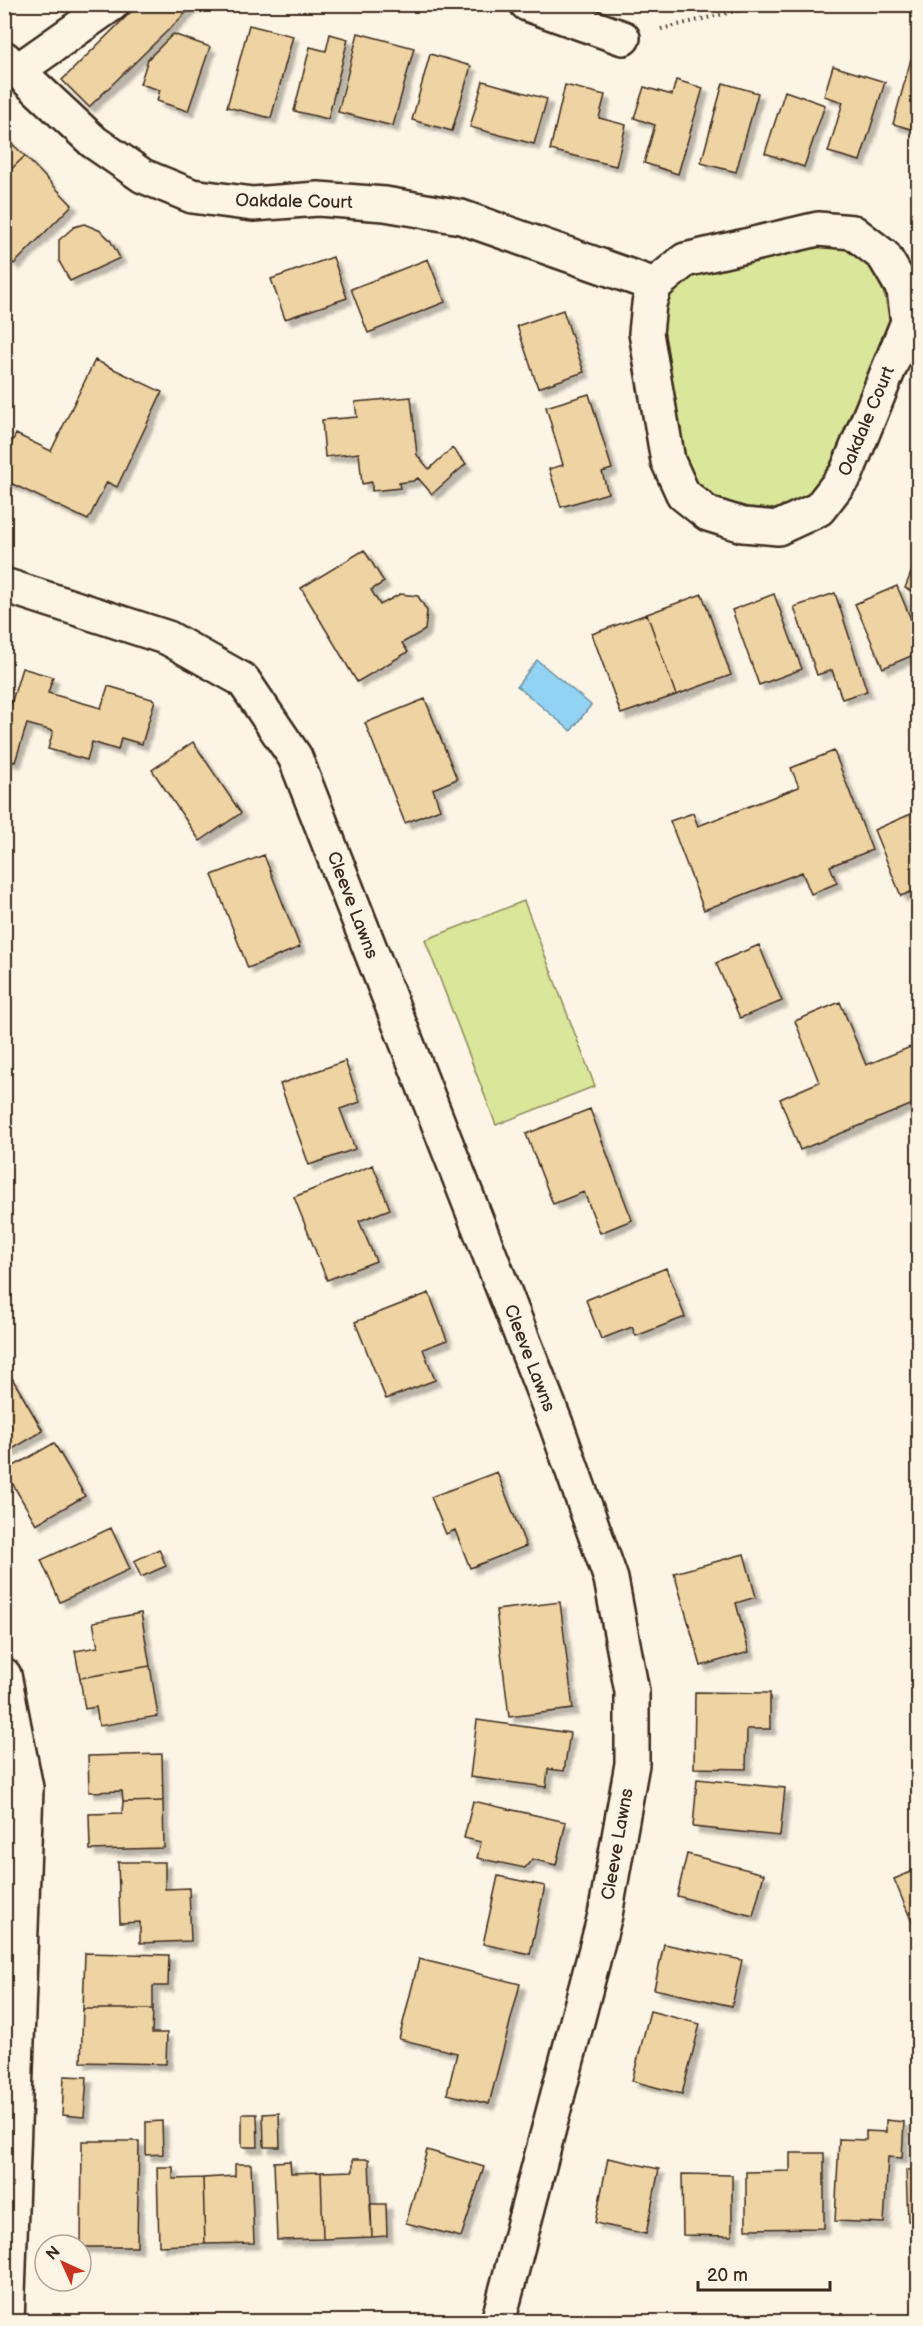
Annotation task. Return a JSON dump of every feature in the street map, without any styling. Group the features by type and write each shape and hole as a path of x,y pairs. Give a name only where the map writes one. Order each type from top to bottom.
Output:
{"street":[{"path":"11,65 112,4"},
{"path":"527,4 622,38"},
{"name":"Oakdale Court","path":"11,65 104,148 143,176 192,196 254,204 318,199 374,203 461,217 655,285"},
{"name":"Oakdale Court","path":"818,229 853,232 884,256 904,290 908,322 846,474 819,509 778,528 743,525 708,514 683,494 668,461 646,333 649,304 655,285 685,260 818,229"},
{"name":"Cleeve Lawns","path":"4,585 168,638 243,680 295,757 556,1424 611,1578 632,1692 632,1764 605,1915 498,2322"},
{"path":"4,1676 26,1788 7,2322"}],"path":[{"path":"622,38 765,4"}],"green space":[{"path":"819,247 847,250 865,263 878,279 889,320 830,465 807,495 775,509 746,507 716,498 698,483 685,455 664,332 666,307 671,295 693,276"},
{"path":"524,901 595,1086 496,1125 425,940"}],"water":[{"path":"537,660 591,705 571,731 517,686"}],"building":[{"path":"139,4 193,6 89,107 62,80"},
{"path":"249,25 293,36 271,118 227,107"},
{"path":"358,33 414,48 393,126 338,112"},
{"path":"173,34 210,47 188,111 157,101 160,90 140,84 148,59"},
{"path":"330,34 348,39 328,119 294,111 310,47 326,51"},
{"path":"430,54 471,66 452,131 412,120"},
{"path":"911,59 918,60 918,131 893,124"},
{"path":"833,66 885,82 860,161 828,152 843,102 824,96"},
{"path":"676,80 703,88 678,174 644,163 655,125 634,118 644,87 672,95"},
{"path":"483,81 547,99 534,144 470,127"},
{"path":"723,83 758,93 736,172 701,163"},
{"path":"565,85 605,95 599,118 626,125 616,166 550,150"},
{"path":"785,91 825,105 804,167 765,153"},
{"path":"4,136 25,156 4,176"},
{"path":"25,156 72,205 14,264 4,254 4,176"},
{"path":"84,224 101,231 110,240 120,258 70,281 59,261 59,240 74,227"},
{"path":"333,257 347,298 285,319 271,279"},
{"path":"428,259 445,302 368,333 351,289"},
{"path":"563,310 584,372 538,388 517,326"},
{"path":"95,360 162,392 117,487 107,482 88,520 4,480 4,458 16,434 51,451"},
{"path":"589,394 612,469 602,472 608,493 561,507 549,469 563,465 546,407"},
{"path":"411,397 417,455 429,469 452,448 466,464 432,494 418,478 399,483 400,488 372,491 372,482 362,484 359,453 325,457 322,420 357,417 355,402"},
{"path":"364,550 384,582 371,590 380,605 400,594 418,596 427,611 425,630 402,643 408,652 357,682 301,588"},
{"path":"918,555 918,594 905,588"},
{"path":"897,586 918,636 918,653 883,668 855,604"},
{"path":"835,593 867,691 842,699 832,670 817,675 794,607"},
{"path":"702,594 731,675 676,695 647,614"},
{"path":"774,594 802,669 759,685 732,610"},
{"path":"647,614 676,695 621,714 592,634"},
{"path":"22,668 53,677 48,693 101,708 108,686 155,700 142,744 121,738 118,750 92,742 87,760 48,749 53,731 27,724 15,762 4,759 4,702 11,704"},
{"path":"425,699 457,779 433,789 440,809 405,823 365,723"},
{"path":"193,742 241,813 200,841 152,770"},
{"path":"834,751 872,850 830,866 837,883 811,894 802,872 704,910 670,821 693,813 698,826 799,787 791,768"},
{"path":"918,811 918,889 901,896 874,830"},
{"path":"264,855 300,947 248,968 212,875"},
{"path":"759,945 782,1001 740,1018 716,963"},
{"path":"840,1002 866,1065 913,1046 918,1061 918,1102 800,1150 780,1099 819,1082 795,1021"},
{"path":"345,1061 360,1102 340,1109 355,1149 309,1165 280,1084"},
{"path":"590,1109 632,1220 600,1233 584,1192 553,1204 526,1134"},
{"path":"373,1165 390,1209 359,1221 376,1261 327,1280 294,1197"},
{"path":"666,1268 685,1317 636,1336 632,1327 601,1339 586,1300"},
{"path":"429,1293 447,1340 423,1349 435,1380 386,1399 355,1322"},
{"path":"12,1378 43,1431 4,1454 4,1383"},
{"path":"54,1443 85,1496 36,1524 5,1471"},
{"path":"497,1472 526,1546 470,1568 455,1530 446,1534 431,1497"},
{"path":"111,1528 130,1569 60,1602 41,1560"},
{"path":"159,1549 166,1566 141,1577 134,1561"},
{"path":"744,1554 756,1597 736,1603 749,1652 701,1666 674,1573"},
{"path":"560,1602 573,1709 509,1717 496,1610"},
{"path":"141,1613 150,1666 80,1678 75,1651 98,1647 93,1622"},
{"path":"150,1666 158,1716 99,1726 96,1707 85,1709 80,1678"},
{"path":"695,1692 770,1693 770,1729 747,1729 746,1769 694,1768"},
{"path":"477,1720 570,1733 564,1771 548,1769 546,1787 470,1777"},
{"path":"162,1754 163,1801 123,1802 122,1791 89,1792 88,1756"},
{"path":"697,1779 785,1788 780,1836 693,1827"},
{"path":"163,1801 164,1848 90,1850 89,1814 122,1813 123,1802"},
{"path":"473,1801 566,1822 556,1865 532,1859 525,1868 477,1858 481,1842 464,1838"},
{"path":"687,1854 764,1874 753,1916 677,1896"},
{"path":"118,1862 165,1862 165,1889 189,1888 191,1941 140,1943 140,1922 120,1923"},
{"path":"918,1869 918,1937 894,1879"},
{"path":"498,1876 545,1886 530,1954 483,1944"},
{"path":"664,1944 742,1960 732,2006 654,1989"},
{"path":"85,1953 169,1955 168,1986 153,1986 153,2009 83,2009"},
{"path":"419,1959 520,1984 489,2104 447,2094 457,2053 399,2039"},
{"path":"83,2009 153,2009 152,2033 167,2033 166,2064 81,2062"},
{"path":"650,2011 700,2024 682,2094 632,2081"},
{"path":"64,2076 87,2077 84,2117 62,2115"},
{"path":"279,2113 280,2147 264,2147 263,2114"},
{"path":"242,2114 257,2114 258,2147 242,2147"},
{"path":"886,2120 904,2122 902,2158 888,2157 884,2223 835,2221 839,2139 866,2140 866,2131 886,2132"},
{"path":"162,2121 163,2154 146,2155 146,2122"},
{"path":"82,2141 139,2141 137,2247 93,2247 93,2233 81,2233"},
{"path":"427,2150 484,2167 461,2237 406,2223"},
{"path":"790,2153 824,2153 824,2228 746,2229 746,2172 790,2171"},
{"path":"608,2158 659,2169 646,2234 595,2223"},
{"path":"353,2159 369,2159 372,2237 323,2239 321,2172 353,2171"},
{"path":"290,2161 291,2173 321,2172 323,2239 277,2240 274,2162"},
{"path":"235,2164 251,2164 254,2243 205,2244 203,2178 235,2176"},
{"path":"157,2167 173,2167 173,2179 203,2178 205,2244 159,2246"},
{"path":"906,2170 918,2170 918,2221 908,2221"},
{"path":"682,2174 732,2175 732,2236 683,2235"},
{"path":"370,2204 386,2204 387,2236 372,2237"}]}
